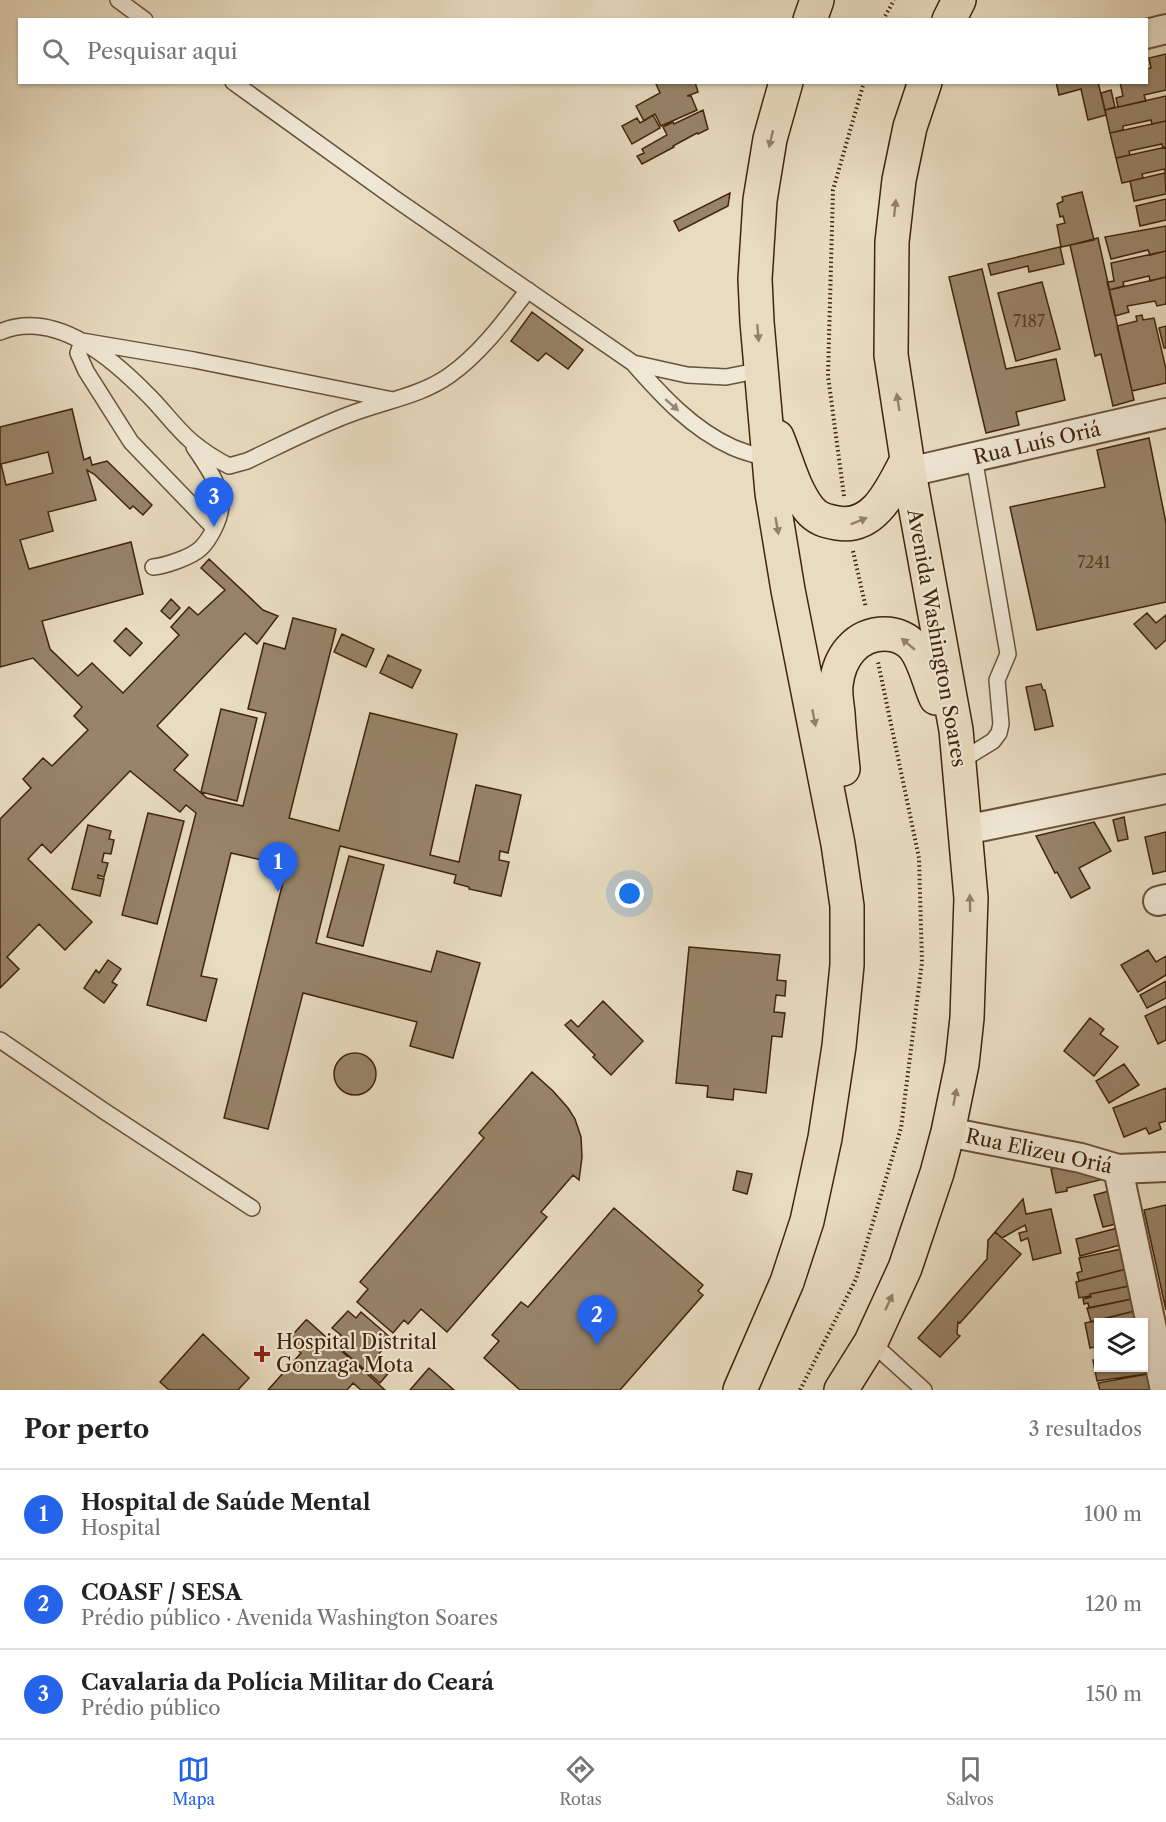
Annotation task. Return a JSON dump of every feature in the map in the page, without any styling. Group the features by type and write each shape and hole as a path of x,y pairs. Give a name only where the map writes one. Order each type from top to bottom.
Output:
{"highway":[{"path":"811,18 818,0"},
{"path":"950,18 959,0"},
{"path":"740,1390 787,1282 807,1221 825,1138 839,1046 847,965 846,906 838,844 789,590 767,459 755,279 760,200 770,139 785,84"},
{"name":"Avenida Washington Soares","path":"841,1390 871,1342 905,1268 938,1173 962,1064 967,1018 971,898 958,746 908,466 891,356 892,242 899,180 910,127 929,84"},
{"path":"764,411 804,501 818,518 828,522 847,525 866,519 888,496 908,466"},
{"path":"838,844 844,818 845,798 835,687 840,668 850,649 860,640 872,635 897,636 914,647 958,746"}],"street":[{"path":"1148,34 1166,29"},
{"name":"Rua Luís Oriá","path":"908,466 974,457 1166,414"},
{"path":"965,830 1166,789"},
{"name":"Rua Elizeu Oriá","path":"948,1132 1081,1158 1118,1169 1166,1167"},
{"path":"1118,1169 1165,1390"}],"lane":[{"path":"118,0 142,18"},
{"path":"236,84 394,198 633,363 660,395 710,435 732,447 767,459"},
{"path":"189,440 213,458 229,466 358,411 396,400 436,384 453,373 480,348 528,290"},
{"path":"0,332 12,327 29,326 61,332 82,341 114,363 151,398 189,440 214,478 221,505 214,528 200,549 165,566 153,567"},
{"path":"82,341 194,360 396,400"},
{"path":"82,341 78,352 86,372 131,442 214,528"},
{"path":"633,363 687,375 726,376 761,370"},
{"path":"958,746 993,741 999,733 1001,724 997,680 1008,654 974,457"},
{"path":"0,1040 252,1208"},
{"path":"871,1342 924,1390"}],"path":[{"path":"884,18 894,0"}],"building":[{"path":"1166,54 1166,90 1144,95 1146,101 1118,107 1116,98 1123,96 1120,84 1148,84 1148,69 1151,68 1149,58"},
{"path":"656,84 696,84 698,92 687,96 691,96 697,110 661,126 655,114 644,121 636,106 660,93"},
{"path":"1056,84 1098,84 1106,115 1088,120 1081,89 1059,95"},
{"path":"1111,90 1115,107 1105,110 1101,93"},
{"path":"1166,96 1166,121 1152,124 1151,120 1123,126 1123,130 1110,133 1105,110"},
{"path":"703,110 708,129 642,164 637,156 644,153 642,149 667,135 663,127"},
{"path":"653,115 660,128 632,144 622,126 637,118 640,123"},
{"path":"1166,121 1166,147 1163,148 1162,144 1129,151 1130,155 1116,158 1110,133"},
{"path":"1166,147 1166,173 1164,169 1142,174 1143,178 1122,183 1116,158"},
{"path":"1165,173 1166,194 1134,201 1130,181"},
{"path":"1082,192 1094,240 1061,247 1057,225 1065,223 1063,216 1060,217 1057,204 1063,201 1062,197"},
{"path":"730,193 728,206 679,231 674,221"},
{"path":"1166,199 1166,220 1140,226 1136,206"},
{"path":"1166,226 1166,251 1150,255 1148,250 1111,259 1105,237"},
{"path":"1098,238 1134,400 1113,406 1101,354 1095,356 1070,245"},
{"path":"1060,247 1064,264 1029,272 1028,266 991,275 988,264"},
{"path":"1166,251 1166,277 1150,281 1149,276 1123,282 1124,286 1109,290 1107,282 1114,281 1111,263"},
{"path":"982,269 1006,369 1056,359 1065,400 1016,412 1019,425 986,433 949,277"},
{"path":"1166,277 1166,304 1157,306 1155,301 1127,306 1129,312 1115,316 1109,290"},
{"path":"1042,282 1060,349 1016,361 998,293"},
{"path":"532,312 583,350 568,369 546,353 538,361 511,341"},
{"path":"1142,315 1143,320 1154,318 1166,369 1166,383 1132,391 1117,326 1137,321 1136,316"},
{"path":"1166,326 1166,348 1164,348 1159,328"},
{"path":"72,409 84,460 90,457 92,465 107,461 152,505 143,515 133,506 130,509 87,470 96,500 48,512 53,531 20,540 29,569 131,542 143,594 42,621 50,649 78,676 92,663 123,693 179,635 171,627 189,607 198,615 225,590 201,568 209,559 263,610 278,616 257,644 245,633 157,726 188,755 174,770 207,798 243,806 266,713 248,709 264,643 285,649 293,618 336,629 289,818 339,831 370,713 457,734 430,855 459,862 476,785 521,795 508,853 500,851 499,860 509,862 501,896 454,883 456,875 340,846 316,943 431,972 437,951 480,963 453,1058 410,1046 417,1022 303,993 268,1129 224,1118 287,866 231,853 201,976 217,979 206,1021 147,1005 196,813 186,805 180,812 130,771 51,853 42,844 28,859 92,922 65,950 39,924 7,957 19,969 0,988 0,819 31,788 23,779 43,758 52,766 88,730 74,716 82,707 33,658 0,667 0,427","holes":["48,452 53,473 6,485 1,464"]},
{"path":"1149,438 1166,523 1166,602 1037,630 1010,507 1105,487 1097,450"},
{"path":"171,599 180,608 170,619 161,611"},
{"path":"1147,613 1156,623 1166,615 1166,640 1156,649 1134,624"},
{"path":"126,628 142,643 130,656 114,641"},
{"path":"342,634 374,649 366,667 334,652"},
{"path":"388,655 421,670 412,688 380,673"},
{"path":"1041,684 1045,690 1053,726 1035,730 1026,687"},
{"path":"221,709 257,718 237,801 201,792"},
{"path":"148,813 184,821 157,924 122,915"},
{"path":"1124,817 1128,839 1118,841 1113,820"},
{"path":"1094,822 1111,851 1079,868 1090,888 1071,898 1036,836"},
{"path":"88,825 111,831 109,839 114,840 111,854 104,853 102,862 108,863 104,877 98,875 98,878 104,879 100,896 72,889"},
{"path":"1166,832 1166,871 1153,874 1145,837"},
{"path":"349,856 384,865 363,946 327,937"},
{"path":"689,947 780,955 777,980 786,981 785,996 776,995 774,1012 785,1013 782,1037 772,1036 766,1093 734,1089 733,1100 707,1097 708,1086 676,1083"},
{"path":"1148,950 1156,962 1166,956 1166,975 1138,992 1121,965"},
{"path":"108,960 121,969 112,982 117,985 104,1003 84,988 96,970 99,973"},
{"path":"1166,981 1166,998 1147,1008 1140,995"},
{"path":"603,1001 643,1041 611,1075 565,1025 571,1020 578,1027"},
{"path":"1166,1006 1166,1040 1158,1044 1145,1016"},
{"path":"1090,1018 1104,1029 1100,1034 1118,1047 1094,1076 1064,1051"},
{"path":"355,1053 370,1059 376,1074 370,1089 355,1095 340,1089 334,1074 340,1059"},
{"path":"1124,1064 1139,1085 1109,1103 1096,1081"},
{"path":"532,1072 553,1091 575,1119 581,1137 582,1157 579,1180 573,1175 541,1212 547,1217 447,1332 421,1309 408,1324 404,1320 393,1333 357,1302 368,1289 360,1282 484,1138 479,1133"},
{"path":"1166,1088 1166,1121 1159,1123 1161,1129 1149,1134 1146,1128 1124,1137 1113,1108"},
{"path":"1088,1162 1108,1178 1056,1193 1051,1169"},
{"path":"737,1171 752,1174 747,1194 733,1190"},
{"path":"1109,1191 1120,1223 1103,1227 1094,1195"},
{"path":"1023,1199 1026,1214 1051,1209 1061,1253 1033,1260 1028,1238 1021,1241 1019,1233 1027,1231 1025,1225 1002,1238 995,1232"},
{"path":"1166,1205 1166,1310 1144,1210"},
{"path":"614,1208 703,1285 698,1291 703,1295 620,1390 520,1390 484,1358 499,1341 492,1335 521,1302 528,1307"},
{"path":"1121,1227 1124,1244 1080,1256 1076,1239"},
{"path":"995,1232 1021,1254 960,1323 958,1322 957,1334 960,1336 940,1357 918,1338 987,1259 988,1240"},
{"path":"1126,1248 1130,1268 1079,1281 1077,1273 1082,1271 1079,1258"},
{"path":"1130,1268 1134,1285 1079,1298 1076,1282"},
{"path":"1134,1285 1137,1298 1089,1308 1088,1303 1084,1304 1083,1299 1091,1297 1090,1294"},
{"path":"1137,1298 1139,1310 1107,1318 1094,1318 1094,1321 1091,1322 1087,1308"},
{"path":"1139,1310 1141,1318 1106,1318"},
{"path":"348,1311 356,1318 361,1312 392,1339 376,1357 391,1370 380,1383 334,1343 341,1335 332,1328"},
{"path":"306,1320 385,1390 361,1390 353,1383 347,1390 268,1390 301,1353 287,1341"},
{"path":"1094,1321 1094,1347 1090,1348 1085,1323"},
{"path":"203,1334 249,1378 238,1390 169,1390 160,1382"},
{"path":"1148,1360 1153,1373 1097,1381 1095,1372 1148,1372"},
{"path":"429,1368 454,1390 410,1390"},
{"path":"1153,1373 1157,1390 1100,1390 1098,1383"}],"place":[{"name":"Cavalaria da Polícia Militar do Ceará","path":"214,527"},
{"name":"Hospital de Saúde Mental","path":"278,892"},
{"name":"COASF / SESA","path":"597,1345"},
{"name":"Hospital Distrital Gonzaga Mota","path":"262,1354"}]}
